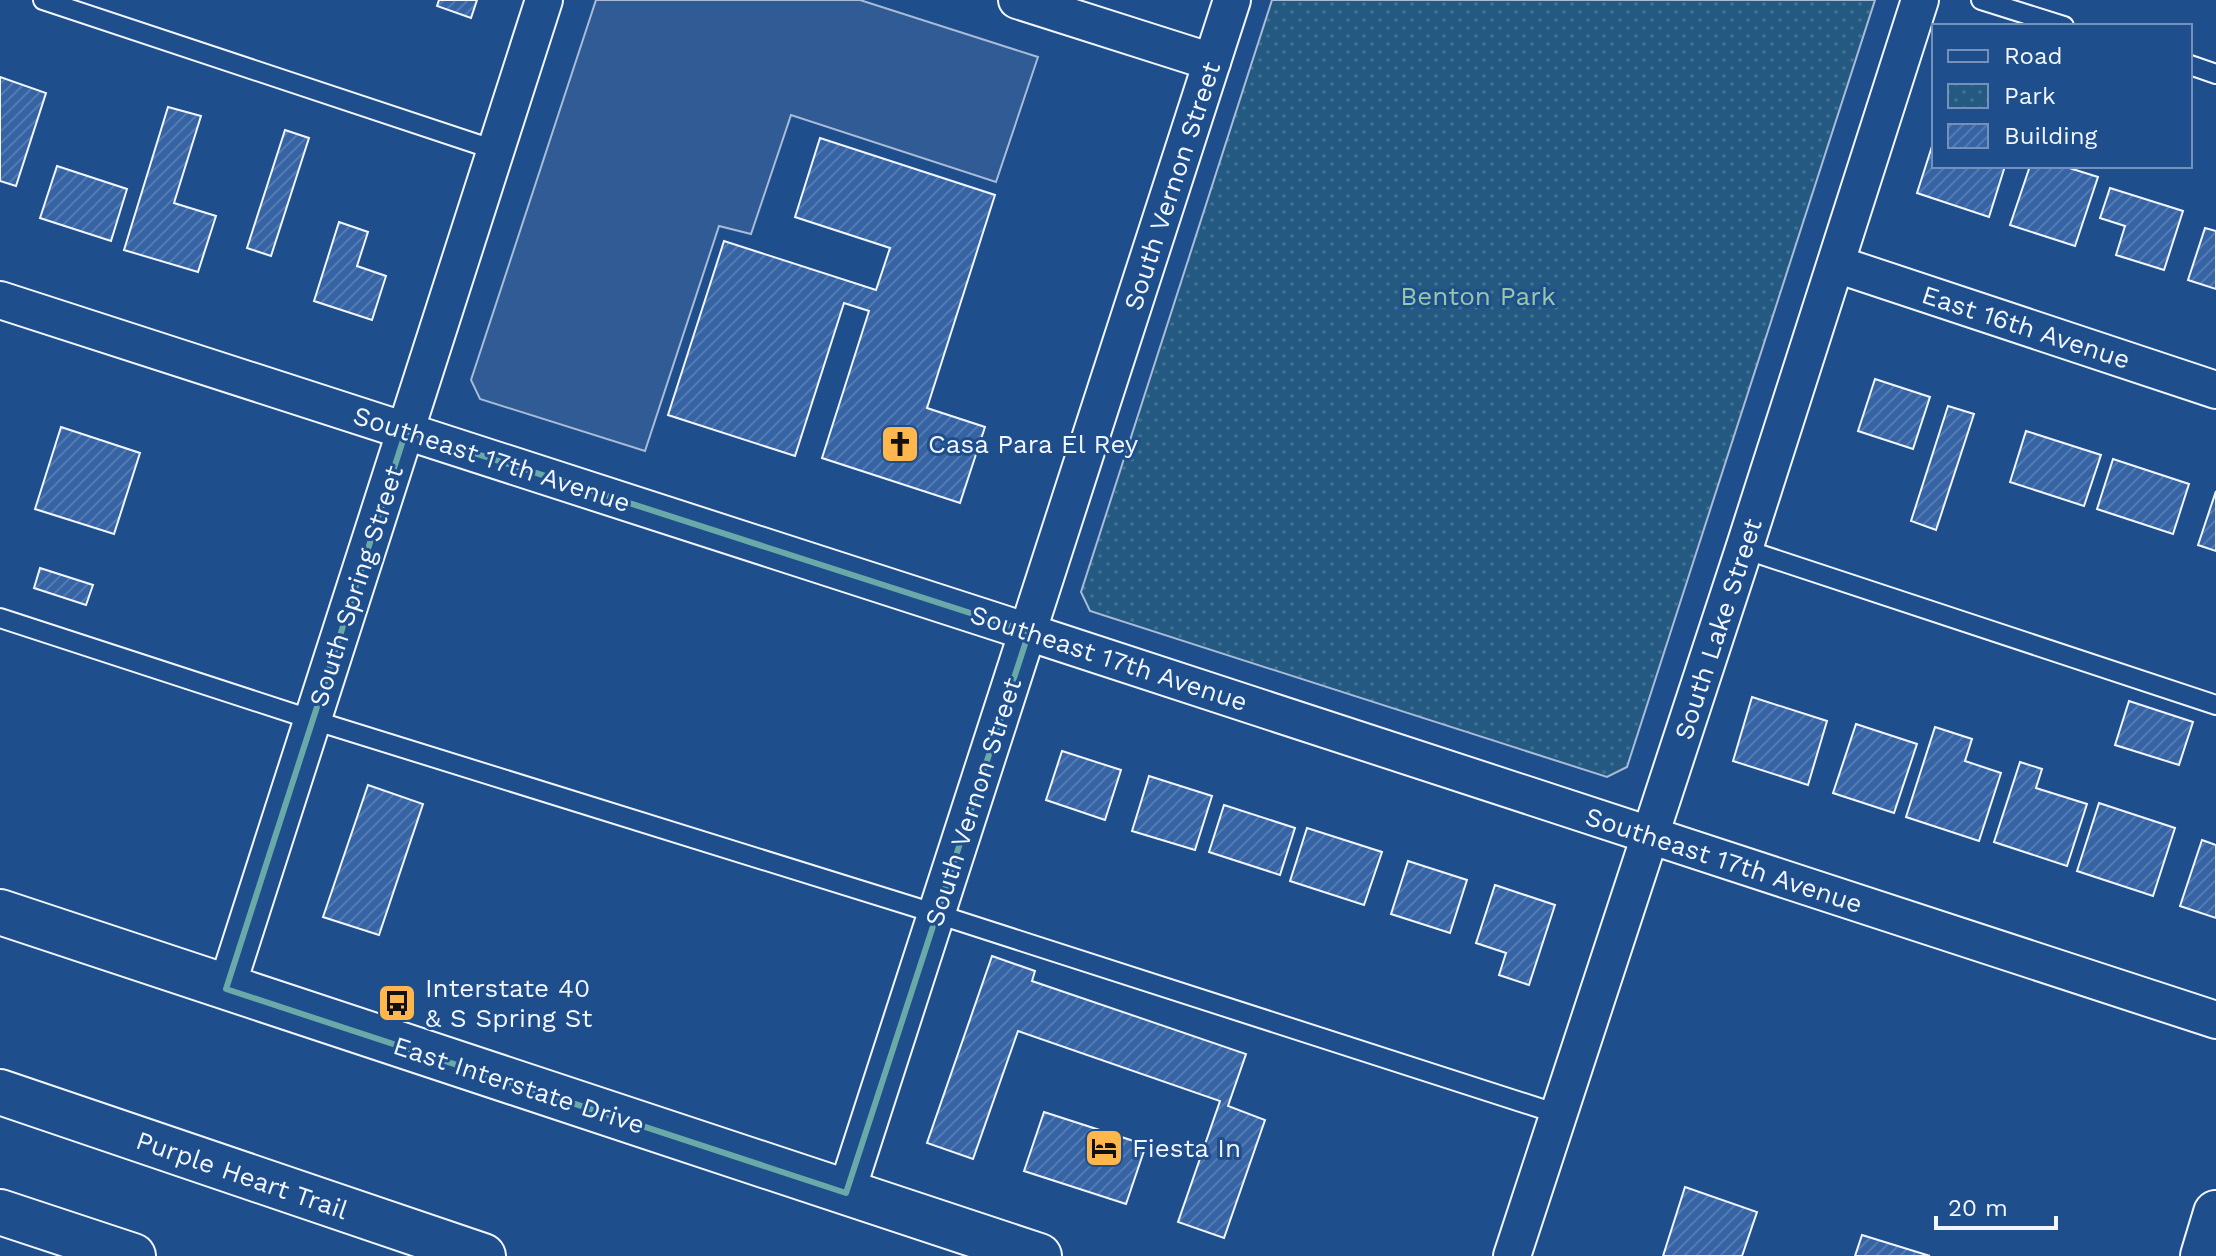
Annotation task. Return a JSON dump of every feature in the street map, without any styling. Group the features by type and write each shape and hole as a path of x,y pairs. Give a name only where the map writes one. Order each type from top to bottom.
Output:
{"main road":[{"name":"East Interstate Drive","path":"0,912 1039,1256"},
{"path":"0,1060 276,1186"},
{"name":"Purple Heart Trail","path":"0,1092 483,1256"},
{"path":"0,1212 133,1256"},
{"path":"2203,1256 2216,1213"}],"street":[{"name":"South Spring Street","path":"226,989 544,0"},
{"path":"1017,0 1212,62"},
{"name":"South Vernon Street","path":"846,1193 1232,0"},
{"name":"South Lake Street","path":"1512,1256 1920,0"},
{"name":"East 16th Avenue","path":"1836,264 2216,390"},
{"name":"Southeast 17th Avenue","path":"0,300 2216,1020"}],"lane":[{"path":"43,0 495,150"},
{"path":"1981,0 2058,24"},
{"path":"2192,66 2216,74"},
{"path":"1744,549 2216,705"},
{"path":"0,618 1558,1114"}],"highlighted area":[{"path":"406,431 1029,632 846,1193 226,989"}],"green space":[{"name":"Benton Park","path":"1272,0 1875,0 1627,767 1607,777 1090,611 1081,592"}],"shaded area":[{"path":"596,0 860,0 1038,57 996,182 791,115 751,234 719,226 645,451 480,399 471,380"}],"building":[{"path":"439,0 477,0 471,18 437,6"},
{"path":"0,77 46,93 16,186 0,181"},
{"path":"168,107 201,116 174,203 216,216 198,272 124,250"},
{"path":"285,130 309,138 271,256 247,248"},
{"path":"820,138 995,195 927,408 985,427 960,503 822,458 869,311 844,303 795,456 668,415 724,241 876,290 890,248 795,217"},
{"path":"1932,146 1932,168 2004,168 1989,217 1917,193"},
{"path":"57,166 127,189 111,241 40,218"},
{"path":"2029,168 2069,168 2098,177 2075,246 2010,225"},
{"path":"2110,188 2183,211 2164,270 2116,255 2125,226 2100,218"},
{"path":"339,222 368,232 357,266 386,276 372,320 314,301"},
{"path":"2205,228 2216,231 2216,289 2188,280"},
{"path":"1875,379 1930,397 1913,449 1858,431"},
{"path":"1948,406 1974,414 1936,530 1911,521"},
{"path":"61,427 140,453 114,534 35,509"},
{"path":"2026,431 2101,455 2084,506 2010,482"},
{"path":"2113,459 2189,484 2173,534 2097,509"},
{"path":"2216,491 2216,551 2198,545"},
{"path":"40,568 93,585 86,605 34,588"},
{"path":"1752,697 1827,721 1808,785 1733,761"},
{"path":"2129,701 2193,722 2179,765 2115,745"},
{"path":"1856,724 1917,744 1894,813 1833,793"},
{"path":"1935,727 1972,739 1965,761 2001,773 1979,841 1906,817"},
{"path":"1062,751 1121,770 1105,820 1046,800"},
{"path":"2020,762 2042,769 2036,788 2087,804 2067,866 1994,842"},
{"path":"1149,776 1212,796 1195,850 1132,831"},
{"path":"368,785 423,804 379,935 323,917"},
{"path":"2099,803 2175,828 2153,896 2077,871"},
{"path":"1224,805 1295,828 1280,875 1209,852"},
{"path":"1307,828 1382,852 1364,905 1290,881"},
{"path":"2202,840 2216,845 2216,918 2180,906"},
{"path":"1408,861 1467,880 1450,933 1391,914"},
{"path":"1495,885 1555,905 1529,985 1499,975 1506,953 1476,943"},
{"path":"992,956 1035,971 1032,981 1246,1054 1228,1106 1265,1120 1224,1238 1178,1222 1220,1101 1018,1031 973,1159 927,1143"},
{"path":"1044,1112 1146,1145 1126,1204 1024,1171"},
{"path":"1685,1187 1757,1212 1742,1256 1663,1256"},
{"path":"1862,1235 1930,1256 1855,1256"}],"place":[{"name":"Casa Para El Rey","path":"900,444"},
{"name":"Interstate 40 & S Spring St","path":"397,1003"},
{"name":"Fiesta In","path":"1104,1148"}]}
